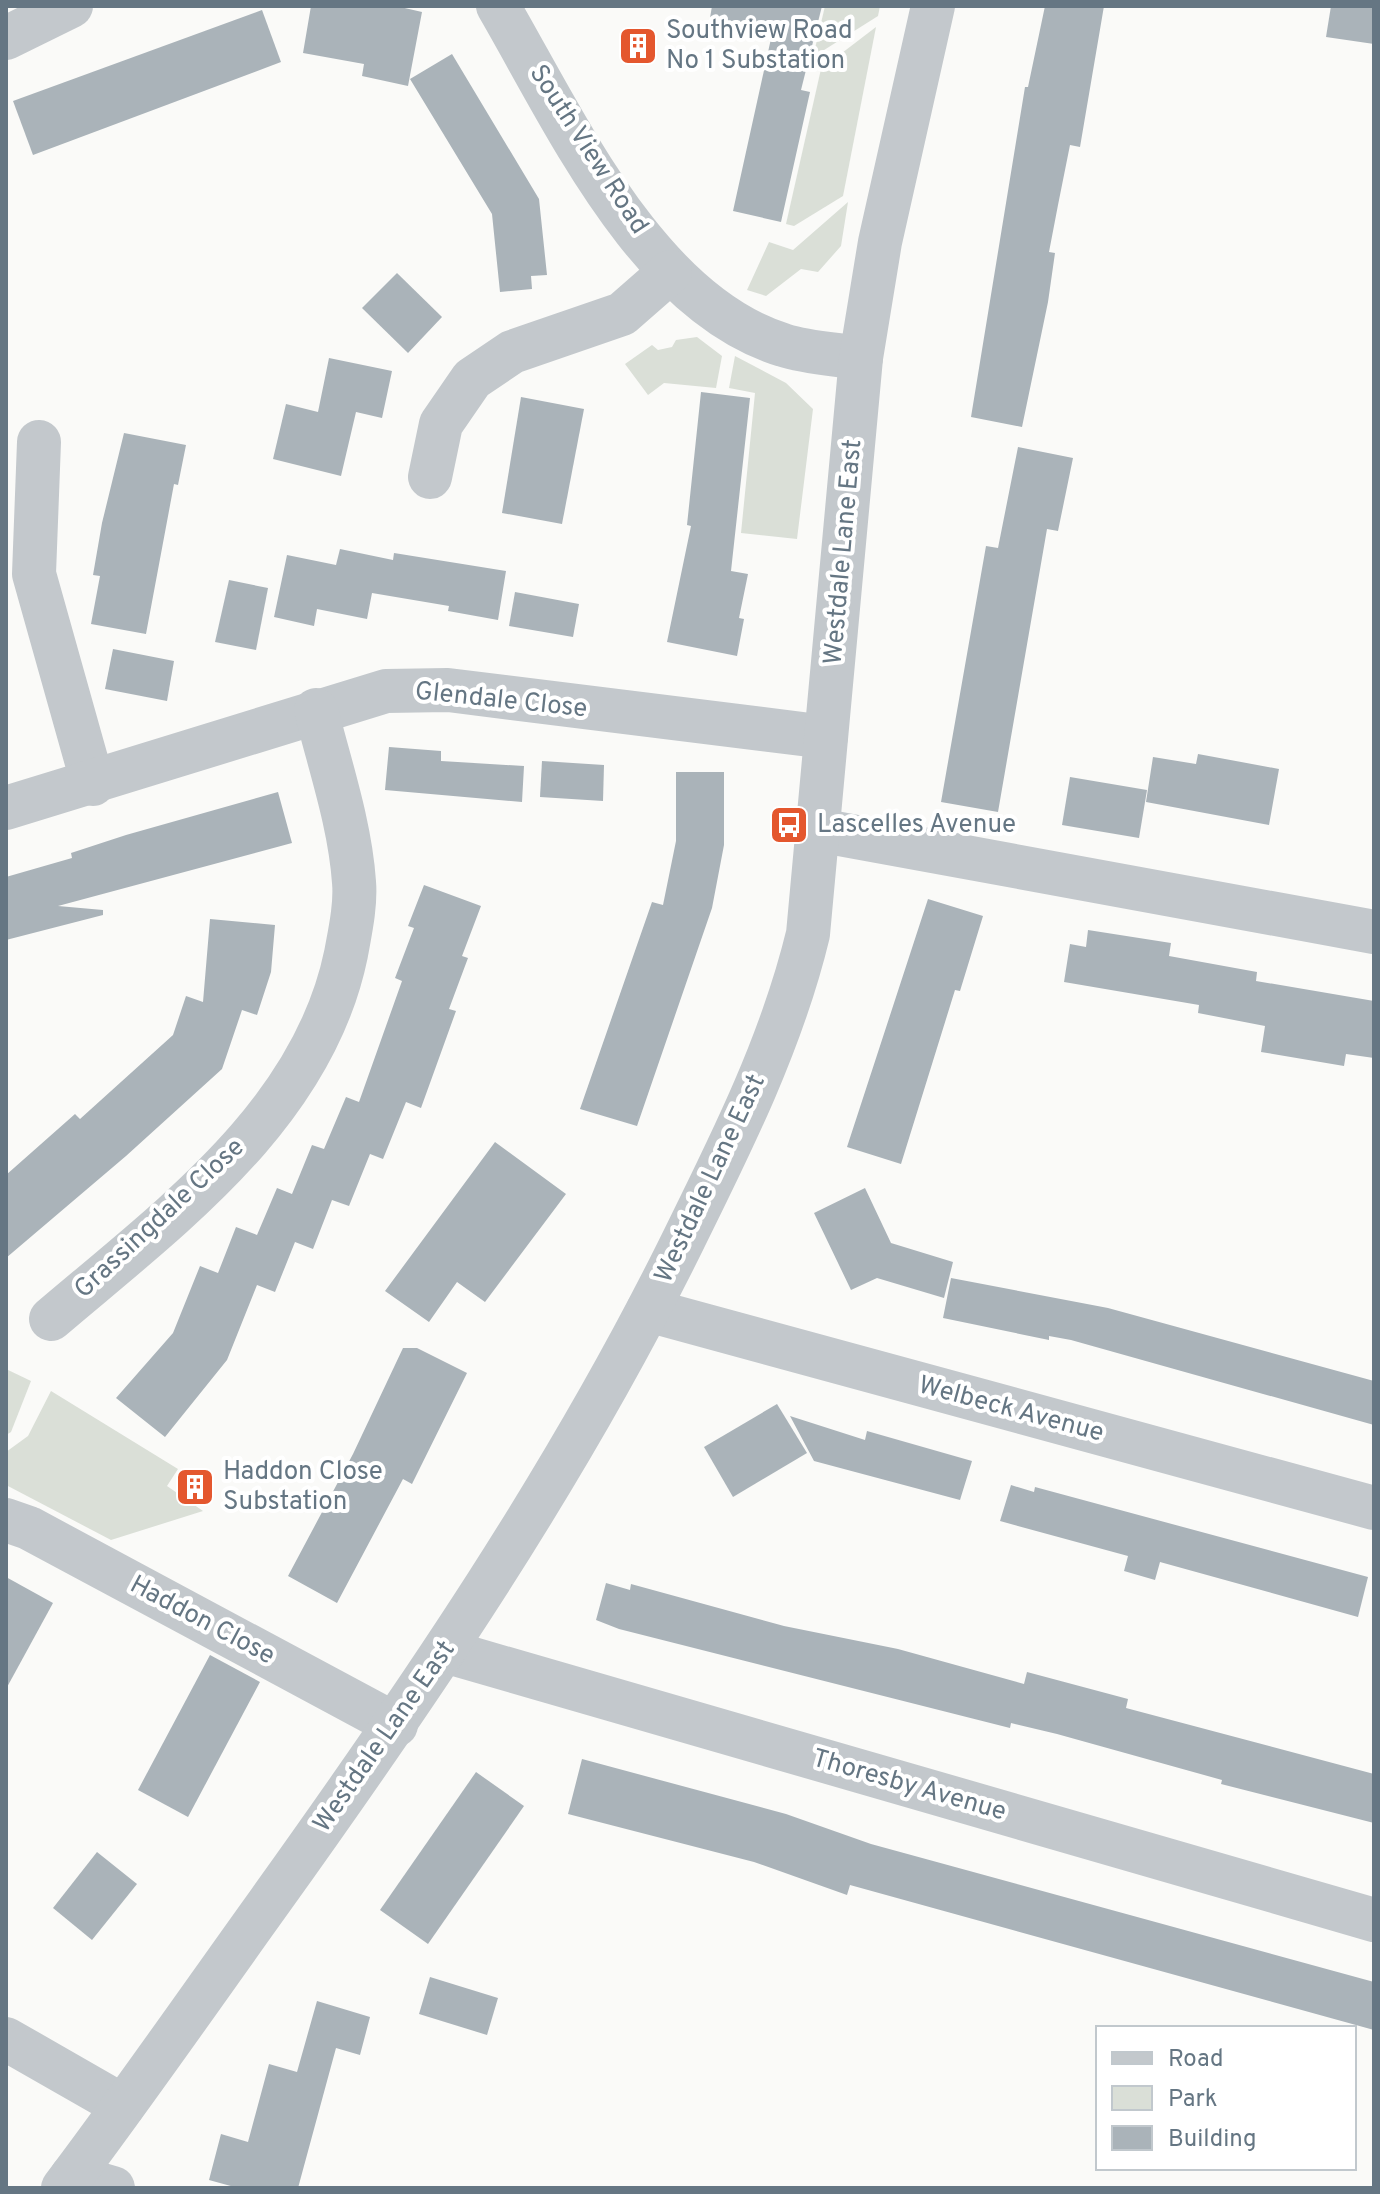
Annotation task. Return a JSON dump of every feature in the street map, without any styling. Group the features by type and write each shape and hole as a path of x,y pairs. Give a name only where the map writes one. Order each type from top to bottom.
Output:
{"street":[{"path":"6,38 71,6"},
{"name":"South View Road","path":"498,6 590,163 670,272 732,321 783,345 861,358"},
{"name":"Westdale Lane East","path":"83,2184 123,2106 396,1725 591,1416 724,1159 795,988 808,934 861,358 880,242 933,6"},
{"path":"430,477 441,424 472,379 512,352 622,314 670,272"},
{"path":"39,442 34,574 93,784"},
{"name":"Glendale Close","path":"6,808 93,784 316,710 386,691 448,690 826,737"},
{"name":"Grassingdale Close","path":"51,1319 213,1177 282,1099 313,1046 340,983 350,934 354,884 344,824 316,710"},
{"path":"818,830 1374,932"},
{"name":"Welbeck Avenue","path":"648,1310 1374,1508"},
{"name":"Haddon Close","path":"6,1520 29,1528 396,1725"},
{"name":"Thoresby Avenue","path":"445,1651 1374,1920"},
{"path":"6,2039 123,2106"}],"green space":[{"path":"825,6 880,6 878,16 813,57"},
{"path":"876,27 843,196 794,226 786,224 821,69"},
{"path":"848,202 841,246 818,272 801,269 766,296 747,290 769,242 793,250"},
{"path":"697,337 722,356 716,388 664,383 648,395 625,364 652,345 658,350 672,347 676,340"},
{"path":"735,356 786,383 813,409 797,539 741,533 755,393 729,388"},
{"path":"6,1369 31,1381 11,1432 6,1435"},
{"path":"51,1391 178,1469 167,1486 203,1511 111,1540 6,1485 6,1452 28,1436"}],"building":[{"path":"311,6 396,6 422,12 408,86 362,76 364,64 303,53"},
{"path":"712,6 822,6 801,90 810,92 781,222 733,211 772,34 710,18"},
{"path":"1045,6 1104,6 1080,147 1070,145 1058,205 1049,252 1055,253 1048,302 1022,427 971,417 1025,87 1028,87"},
{"path":"1331,6 1374,6 1374,44 1326,37"},
{"path":"262,10 281,62 33,155 13,101"},
{"path":"452,54 539,199 547,275 531,276 532,289 500,292 492,214 410,79"},
{"path":"397,273 442,317 408,353 362,308"},
{"path":"329,358 392,371 382,418 356,412 341,476 273,459 286,404 318,412"},
{"path":"701,392 750,398 731,571 748,574 739,618 744,619 737,656 667,642 691,526 687,525"},
{"path":"521,397 584,409 562,524 502,513"},
{"path":"124,433 186,445 178,485 174,484 146,634 91,624 100,576 93,575"},
{"path":"1018,447 1073,458 1058,531 1047,529 998,812 941,802 986,546 998,548"},
{"path":"340,549 393,560 394,553 506,571 498,620 448,611 449,606 372,593 367,619 317,609 314,626 274,617 287,555 336,565"},
{"path":"229,580 268,588 256,650 215,642"},
{"path":"515,592 579,604 573,637 509,626"},
{"path":"113,649 174,661 167,701 105,689"},
{"path":"389,747 441,751 441,761 524,766 522,802 385,790"},
{"path":"1198,754 1279,769 1269,825 1146,802 1153,757 1196,764"},
{"path":"542,761 604,765 603,801 540,797"},
{"path":"676,772 724,772 724,845 712,908 637,1126 580,1109 652,902 663,905 676,841"},
{"path":"1070,777 1147,790 1139,838 1062,825"},
{"path":"278,792 292,843 58,906 103,910 103,915 6,940 6,877 72,858 71,853 126,835"},
{"path":"424,885 481,906 462,956 468,958 449,1009 456,1011 421,1108 406,1102 383,1159 370,1154 349,1206 332,1200 313,1249 295,1242 275,1292 257,1285 227,1360 165,1437 116,1398 173,1333 200,1266 218,1273 236,1227 257,1235 277,1188 292,1194 312,1145 324,1149 346,1097 359,1102 402,981 395,978 414,928 408,926"},
{"path":"928,899 983,916 960,991 955,990 901,1164 847,1147"},
{"path":"210,919 275,925 271,972 257,1015 242,1010 222,1069 6,1258 6,1175 75,1114 80,1119 173,1035 186,996 203,1002"},
{"path":"1088,930 1171,943 1169,956 1257,972 1256,981 1374,1001 1374,1058 1346,1054 1344,1066 1261,1052 1265,1026 1198,1013 1199,1005 1064,982 1070,944 1086,947"},
{"path":"495,1142 566,1194 485,1302 457,1282 429,1322 385,1291"},
{"path":"865,1188 891,1243 953,1262 944,1298 877,1278 851,1290 814,1213"},
{"path":"951,1278 1108,1308 1374,1381 1374,1425 1071,1340 1049,1336 1049,1340 943,1318"},
{"path":"403,1348 417,1348 467,1373 412,1484 403,1479 337,1603 288,1576 353,1454"},
{"path":"777,1404 807,1453 733,1497 704,1447"},
{"path":"790,1416 865,1440 867,1431 972,1461 960,1500 814,1461"},
{"path":"1011,1485 1034,1492 1035,1487 1368,1577 1358,1617 1160,1562 1155,1580 1124,1571 1128,1556 1000,1521"},
{"path":"6,1577 53,1603 6,1689"},
{"path":"606,1583 630,1590 631,1584 784,1626 898,1649 1024,1684 1027,1672 1128,1699 1126,1708 1374,1774 1374,1823 1221,1784 1222,1780 1057,1734 1011,1723 1010,1728 619,1629 596,1620"},
{"path":"210,1655 260,1682 188,1817 138,1790"},
{"path":"582,1759 786,1814 871,1844 1374,1982 1374,2030 850,1885 847,1895 754,1862 568,1814"},
{"path":"476,1772 524,1806 428,1944 380,1910"},
{"path":"97,1852 137,1884 92,1940 53,1908"},
{"path":"430,1977 498,1998 487,2035 419,2014"},
{"path":"317,2001 370,2017 360,2055 336,2048 298,2188 238,2188 209,2180 221,2134 248,2142 269,2064 297,2072"}],"place":[{"name":"Southview Road No 1 Substation","path":"638,46"},
{"name":"Lascelles Avenue","path":"789,825"},
{"name":"Haddon Close Substation","path":"195,1487"}]}
